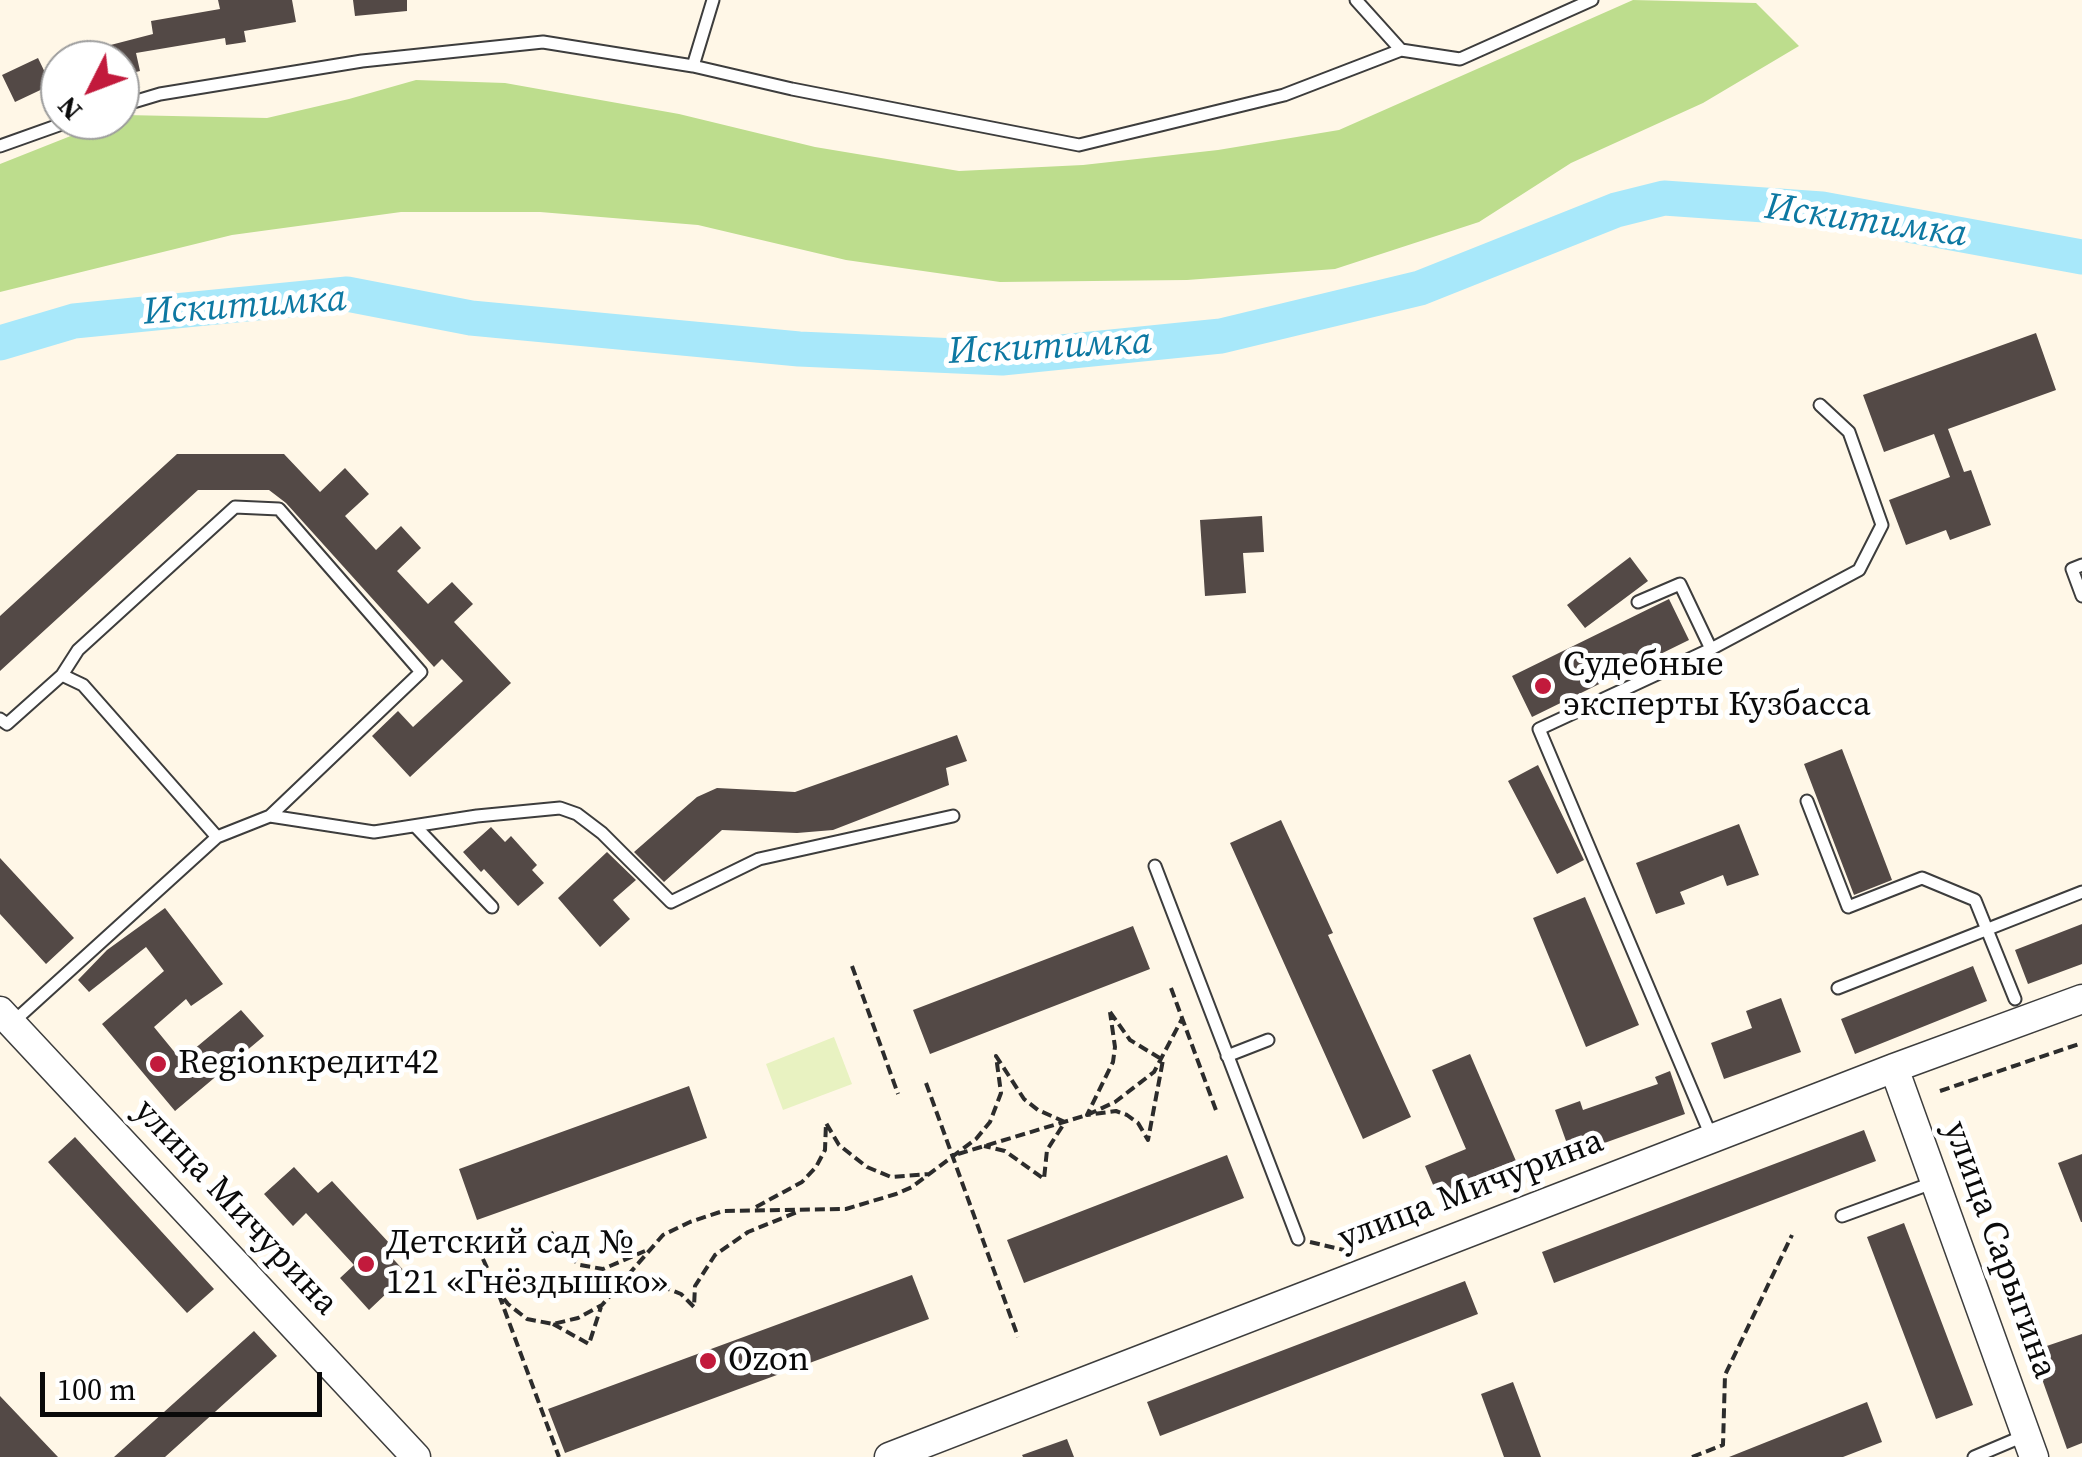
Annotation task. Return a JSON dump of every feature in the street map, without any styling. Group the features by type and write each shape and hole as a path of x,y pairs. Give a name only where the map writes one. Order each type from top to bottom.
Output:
{"street":[{"name":"улица Мичурина","path":"889,1457 2082,999"},
{"name":"улица Мичурина","path":"6,1017 416,1457"},
{"name":"улица Сарыгина","path":"1894,1068 2030,1446"}],"lane":[{"path":"694,66 713,0"},
{"path":"1356,0 1401,50"},
{"path":"140,100 362,61 543,42 694,66 792,90 1079,144 1284,95 1401,50 1460,59 1592,0"},
{"path":"0,146 40,130"},
{"path":"1712,1138 1540,729 1711,649 1859,570 1882,525 1848,432 1820,405"},
{"path":"0,719 7,724 62,675 78,650 235,507 278,509 421,672 270,816 217,837 6,1017"},
{"path":"2082,565 2072,568 2082,596"},
{"path":"1638,602 1680,584 1711,649"},
{"path":"62,675 83,685 217,837"},
{"path":"1807,802 1848,907 1922,878 1975,900 2015,999"},
{"path":"270,816 374,832 560,808 577,814 602,833 671,902 759,858 953,816"},
{"path":"416,827 492,907"},
{"path":"1155,866 1298,1239"},
{"path":"1838,988 2082,892"},
{"path":"1227,1056 1268,1040"},
{"path":"1842,1216 1936,1182"},
{"path":"1974,1457 2030,1446"}],"path":[{"path":"852,966 898,1094"},
{"path":"1171,988 1217,1113"},
{"path":"1087,1115 1113,1062 1110,1012 1130,1040 1162,1060"},
{"path":"953,1156 1087,1115 1116,1102 1142,1083 1162,1060 1182,1019"},
{"path":"1940,1091 2082,1042"},
{"path":"553,1324 578,1318 602,1305 663,1234 690,1222 723,1211 846,1209 912,1187 976,1140 999,1106 996,1056 1024,1099 1065,1122"},
{"path":"1087,1115 1116,1111 1127,1115 1138,1123 1148,1140 1162,1060"},
{"path":"926,1083 1018,1337"},
{"path":"752,1209 802,1182 816,1167 825,1150 826,1122 838,1145 867,1168 891,1177 930,1174"},
{"path":"984,1146 1020,1159 1044,1179 1047,1150 1065,1122"},
{"path":"612,1294 637,1287 666,1288 681,1294 694,1307 695,1286 715,1255 748,1232 804,1209"},
{"path":"551,1232 564,1253 580,1265 603,1269 650,1250"},
{"path":"1692,1457 1723,1445 1724,1374 1792,1235"},
{"path":"1298,1239 1344,1250"},
{"path":"483,1259 559,1457"},
{"path":"497,1290 527,1319 553,1324 589,1344 602,1305"}],"green space":[{"path":"1633,0 1756,3 1799,46 1703,103 1571,163 1479,222 1335,269 1187,280 1000,282 846,260 698,225 540,212 401,212 232,235 0,292 0,164 61,140 140,140 140,115 267,118 416,80 505,83 679,114 815,147 959,171 1083,165 1218,150 1339,130"},
{"path":"834,1037 852,1084 783,1110 766,1064"}],"building":[{"path":"218,0 292,0 296,22 244,31 246,42 226,45 225,38 140,52 140,40 130,40 153,34 151,21 220,9"},
{"path":"353,0 407,0 407,11 355,16"},
{"path":"38,58 40,90 15,102 2,75"},
{"path":"2036,333 2056,390 1948,429 1964,472 1971,470 1991,525 1950,540 1946,530 1906,545 1889,500 1950,477 1934,434 1884,452 1863,395"},
{"path":"177,454 284,454 320,492 345,468 369,494 345,516 376,550 401,526 421,548 397,571 428,604 452,582 473,604 454,622 511,683 410,777 372,736 398,711 413,727 463,681 442,659 434,667 286,503 269,490 198,490 0,671 0,616"},
{"path":"1262,516 1264,552 1243,553 1246,593 1205,596 1200,520"},
{"path":"1630,557 1648,581 1585,628 1567,605"},
{"path":"1669,599 1689,640 1532,717 1512,676"},
{"path":"957,735 967,761 946,768 949,785 833,830 722,830 664,882 634,852 697,797 717,788 795,792"},
{"path":"1842,749 1892,880 1854,895 1804,764"},
{"path":"1538,765 1584,860 1557,874 1508,781"},
{"path":"1281,820 1333,933 1328,935 1411,1117 1363,1139 1230,843"},
{"path":"1739,824 1759,875 1727,886 1723,875 1680,892 1685,904 1656,914 1636,863"},
{"path":"491,827 505,842 511,836 537,865 532,870 544,883 518,906 463,852"},
{"path":"607,852 636,880 613,900 630,919 600,947 558,898"},
{"path":"0,858 74,938 46,964 0,914"},
{"path":"1585,897 1639,1025 1586,1047 1533,918"},
{"path":"165,908 223,984 191,1006 186,999 154,1027 181,1060 241,1010 264,1036 175,1111 102,1024 164,971 146,947 89,992 78,980 107,950"},
{"path":"2082,924 2082,964 2028,984 2015,950"},
{"path":"1133,926 1150,969 930,1054 913,1010"},
{"path":"1973,966 1987,1001 1855,1054 1841,1019"},
{"path":"1781,998 1801,1052 1724,1079 1711,1043 1752,1028 1746,1011"},
{"path":"1470,1054 1519,1168 1440,1201 1425,1166 1466,1149 1432,1070"},
{"path":"1670,1071 1685,1114 1571,1155 1555,1110 1580,1101 1583,1110 1658,1084 1655,1077"},
{"path":"689,1086 707,1138 477,1220 459,1169"},
{"path":"1864,1130 1876,1161 1554,1283 1542,1252"},
{"path":"75,1137 214,1289 187,1313 48,1162"},
{"path":"2082,1154 2082,1222 2081,1222 2058,1163"},
{"path":"1227,1155 1244,1198 1024,1283 1007,1240"},
{"path":"294,1167 318,1193 332,1181 391,1245 385,1250 407,1274 369,1310 340,1278 354,1265 306,1213 293,1226 264,1194"},
{"path":"1904,1223 1973,1405 1936,1419 1867,1237"},
{"path":"912,1275 929,1319 565,1453 548,1409"},
{"path":"1465,1281 1478,1314 1160,1436 1147,1402"},
{"path":"254,1331 277,1356 165,1457 114,1457"},
{"path":"2082,1334 2082,1443 2067,1449 2032,1351"},
{"path":"1513,1382 1541,1457 1504,1457 1481,1394"},
{"path":"0,1396 58,1457 0,1457"},
{"path":"1867,1402 1882,1442 1843,1457 1729,1457"},
{"path":"1067,1439 1074,1457 1022,1455"}],"waterway":[{"name":"Искитимка","path":"0,343 74,321 347,294 471,318 799,349 1002,358 1221,336 1420,288 1616,210 1664,198 1822,209 2082,257"}],"place":[{"name":"Судебные эксперты Кузбасса","path":"1543,686"},
{"name":"Regionкредит42","path":"158,1064"},
{"name":"Детский сад № 121 «Гнёздышко»","path":"366,1264"},
{"name":"Ozon","path":"708,1361"}]}
